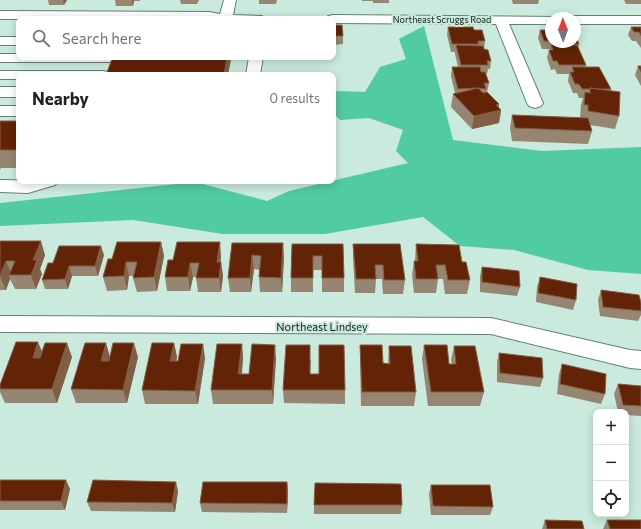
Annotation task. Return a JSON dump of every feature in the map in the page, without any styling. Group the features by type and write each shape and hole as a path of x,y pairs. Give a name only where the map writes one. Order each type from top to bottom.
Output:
{"street":[{"path":"226,16 230,0"},
{"path":"0,15 85,10 209,16"},
{"name":"Northeast Scruggs Road","path":"336,19 502,23 545,20"},
{"path":"581,20 641,20"},
{"path":"0,23 16,24"},
{"path":"502,23 535,103"},
{"path":"0,58 16,58"},
{"path":"104,72 108,60"},
{"path":"254,72 256,60"},
{"path":"0,75 16,75"},
{"path":"0,92 16,92"},
{"path":"0,111 16,111"},
{"path":"0,186 28,187 38,184"},
{"name":"Northeast Lindsey","path":"0,324 490,326 630,359 641,360"}],"green space":[{"path":"424,26 453,140 542,151 641,147 641,274 588,270 514,250 460,246 423,217 325,234 223,234 133,220 0,226 0,203 176,184 203,184 267,201 289,191 319,184 336,184 336,180 408,163 396,151 403,130 369,118 340,120 336,116 336,91 365,92 380,67 406,59 399,39"}],"building":[{"path":"336,25 342,25 343,36 336,36"},
{"path":"448,27 473,27 474,30 482,30 485,41 478,41 479,44 452,44"},
{"path":"631,27 641,27 641,36 639,32 634,32"},
{"path":"540,30 545,30 545,41 544,41"},
{"path":"456,45 483,46 484,49 488,50 491,61 487,61 488,65 461,65"},
{"path":"552,48 578,48 586,65 559,65 557,61 553,61 549,50 553,50"},
{"path":"112,60 226,60 224,72 107,72"},
{"path":"452,67 480,67 481,72 485,72 489,83 484,83 486,89 458,89"},
{"path":"572,67 599,67 611,89 582,89 579,84 575,84 570,72 574,72"},
{"path":"478,88 483,93 487,92 499,104 496,105 501,110 474,116 453,94"},
{"path":"590,88 620,92 619,116 588,111 588,105 584,105 585,92 590,93"},
{"path":"512,115 588,118 592,131 515,128"},
{"path":"0,121 16,121 16,150 0,150"},
{"path":"0,241 41,241 33,260 37,260 31,275 9,275 15,261 6,261 0,276"},
{"path":"117,242 161,242 154,277 133,278 137,262 126,262 124,276 103,277 108,259 112,259"},
{"path":"177,242 220,242 217,262 221,262 219,278 196,278 199,263 190,263 188,277 165,277 168,260 173,260"},
{"path":"232,243 283,243 281,278 259,277 261,256 252,255 250,278 228,278"},
{"path":"292,244 343,244 344,278 322,278 322,256 313,256 313,278 291,278"},
{"path":"353,244 400,244 405,280 384,280 383,265 375,265 376,279 356,279"},
{"path":"416,244 459,245 462,262 466,262 470,280 448,280 445,265 436,265 438,279 416,279 414,261 418,261"},
{"path":"59,246 101,246 95,266 69,266 65,279 42,280 48,263 53,263"},
{"path":"482,267 519,271 520,287 482,282"},
{"path":"540,277 577,284 576,300 538,293"},
{"path":"601,290 639,295 641,311 603,307"},
{"path":"16,342 38,342 33,358 40,358 45,343 67,343 52,389 0,389 0,385"},
{"path":"85,343 106,343 101,361 109,361 113,343 134,343 123,390 71,389"},
{"path":"152,343 174,343 170,361 178,361 181,344 203,344 195,391 142,390"},
{"path":"217,344 242,344 238,374 249,374 252,344 275,345 272,390 211,390"},
{"path":"286,345 310,345 310,374 319,374 319,345 344,345 345,390 283,390"},
{"path":"360,345 382,345 383,363 390,364 389,346 411,346 416,392 362,392"},
{"path":"424,345 447,345 449,364 456,364 454,346 475,346 484,392 431,392"},
{"path":"499,353 542,358 543,378 500,373"},
{"path":"562,364 606,374 605,394 560,384"},
{"path":"618,384 641,386 641,406 623,405"},
{"path":"0,480 66,480 61,501 0,501"},
{"path":"93,480 176,482 172,503 87,502"},
{"path":"203,482 287,482 287,504 200,503"},
{"path":"315,483 401,484 402,505 314,505"},
{"path":"431,485 490,485 493,507 433,506"},
{"path":"545,520 582,521 584,529 547,529"},
{"path":"607,520 641,520 641,529 610,529"}]}
